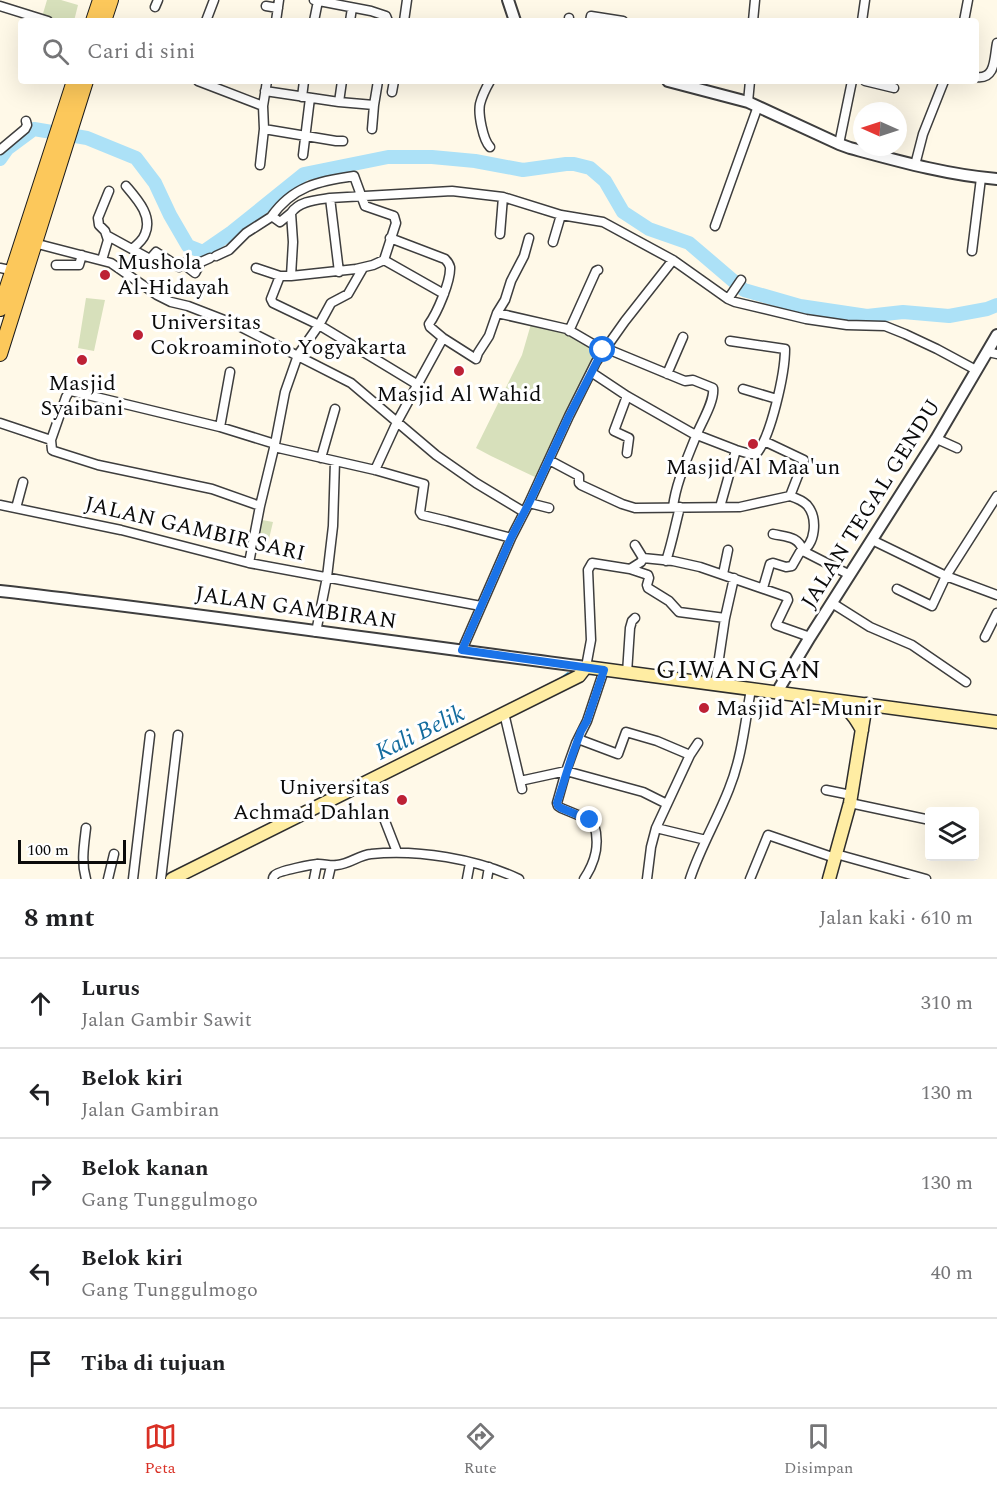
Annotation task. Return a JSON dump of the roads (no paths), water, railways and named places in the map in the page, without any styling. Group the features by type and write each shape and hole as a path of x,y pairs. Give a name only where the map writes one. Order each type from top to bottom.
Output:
{"main road":[{"path":"94,18 100,0"},
{"path":"105,18 111,0"},
{"path":"74,84 74,100"},
{"path":"0,354 12,271 34,243 51,173 74,100 84,84"},
{"path":"0,309 12,271 51,173"},
{"path":"172,879 579,676 586,668 997,722"},
{"path":"832,700 849,710 862,730"},
{"path":"829,879 850,799 866,704"},
{"path":"862,730 872,718 884,712 900,709"}],"street":[{"path":"207,18 214,0"},
{"path":"404,18 407,0"},
{"path":"753,18 755,0"},
{"path":"965,18 968,0"},
{"path":"314,18 316,1 371,11 387,18"},
{"path":"862,18 863,2"},
{"path":"507,18 509,3"},
{"path":"509,3 514,18"},
{"path":"266,6 279,4"},
{"path":"0,6 38,18"},
{"path":"350,18 352,8"},
{"path":"979,77 986,77 990,74 997,44"},
{"path":"206,84 263,106"},
{"path":"260,165 266,84"},
{"path":"303,154 306,97 304,84"},
{"path":"339,102 342,84"},
{"path":"372,129 378,84"},
{"path":"392,92 393,84"},
{"path":"489,84 480,107 485,137 490,147"},
{"path":"679,84 753,104 839,144 963,176 997,179"},
{"path":"716,226 753,104 750,84"},
{"path":"839,144 851,84"},
{"path":"877,84 894,88"},
{"path":"915,165 923,134 943,84"},
{"path":"265,91 374,105"},
{"path":"0,150 23,132 26,121"},
{"path":"264,129 343,141"},
{"path":"109,191 98,218 99,225 108,236 150,259 156,252 179,267 182,263 195,273 201,262 229,250 246,233 271,217 287,198 300,189 329,180 354,176 365,206 394,216 396,223 384,260"},
{"path":"972,251 981,178"},
{"path":"126,186 144,210 146,219 145,234 132,249"},
{"path":"271,217 280,222 301,204 330,198 452,191 503,197 561,215 603,222 673,261 729,298 765,310 806,319 847,325 885,326 937,349 976,370"},
{"path":"500,234 503,197"},
{"path":"330,198 339,272"},
{"path":"291,213 293,242 291,276"},
{"path":"553,242 561,215"},
{"path":"102,260 108,236"},
{"path":"390,238 445,259 448,263 450,266 444,294 429,324 443,338 476,359 505,300 511,281 524,256 529,238"},
{"path":"34,243 111,263 171,302 188,306 237,325 351,382 436,455 524,512"},
{"path":"56,264 79,265 82,255"},
{"path":"256,268 280,276 291,276 363,268 384,260"},
{"path":"384,260 444,294"},
{"path":"462,650 511,538 591,372 604,349 673,261"},
{"path":"249,563 285,392 298,355 331,303 348,294 363,268"},
{"path":"569,331 598,270"},
{"path":"280,276 271,299 273,303 319,325 418,385"},
{"path":"729,298 740,280"},
{"path":"497,313 569,331 604,349 685,381 693,380 711,387 714,391 674,495 676,507 673,539 666,561"},
{"path":"667,374 683,337"},
{"path":"375,470 443,338"},
{"name":"JALAN TEGAL GENDU","path":"778,693 810,637 937,439 976,370 993,353 996,339"},
{"path":"591,372 627,396 696,435 736,450 756,454 764,441 782,382 785,348 730,340"},
{"path":"220,427 230,372"},
{"path":"743,389 777,399"},
{"path":"260,506 212,489 98,465 51,450 51,440 66,397 72,391 220,427 275,446 424,484 420,512 422,515 511,538"},
{"path":"627,396 614,431 629,438 627,453"},
{"path":"321,458 335,409"},
{"path":"0,423 51,440"},
{"path":"937,439 957,448"},
{"path":"764,441 804,460 790,496"},
{"path":"720,507 736,450"},
{"path":"549,460 579,476 581,485 635,508 740,507 790,496 796,498 807,505 813,516 812,538 808,547 800,552 792,566 770,564 763,588"},
{"path":"335,461 333,526 327,577 481,606"},
{"path":"16,508 22,482"},
{"path":"897,589 932,606 946,576 997,496"},
{"path":"529,503 549,508"},
{"name":"JALAN GAMBIR SARI","path":"0,505 134,533 249,563 327,577 316,632"},
{"path":"773,534 798,541 803,551 850,575"},
{"path":"872,540 946,576 997,595"},
{"path":"635,545 644,558"},
{"path":"723,574 728,550"},
{"path":"630,569 644,558 681,563 763,588 788,598 776,625 810,637"},
{"path":"586,668 591,640 589,567 592,563 630,569 648,575 646,585 648,588 669,601 679,612 725,618"},
{"path":"715,685 725,618 734,578"},
{"name":"JALAN GAMBIRAN","path":"0,591 200,615 586,668"},
{"path":"832,603 870,627 912,645 966,682"},
{"path":"985,637 997,613"},
{"path":"627,673 630,628 635,618"},
{"path":"584,879 596,855 596,829 590,820 558,806 557,803 566,771 587,721 604,670"},
{"path":"690,879 736,770 743,745 751,689"},
{"path":"504,713 521,785 566,771 643,792 667,804"},
{"path":"578,739 618,754 626,732 657,741 690,755"},
{"path":"133,879 150,735"},
{"path":"161,879 178,735"},
{"path":"647,879 656,828 690,755 698,743"},
{"path":"826,790 850,799 925,819"},
{"path":"383,816 397,852"},
{"path":"86,828 83,862 86,879"},
{"path":"656,828 706,840"},
{"path":"750,879 768,836 926,879"},
{"path":"273,879 277,873 293,869 317,864 331,866 348,863 365,855 397,852 448,857 489,867 519,879"},
{"path":"108,879 114,854"},
{"path":"467,879 470,863"},
{"path":"314,879 317,864"},
{"path":"328,879 331,866"},
{"path":"487,879 489,867"},
{"path":"291,879 293,869"}],"waterway":[{"path":"0,159 7,149 34,129 87,138 136,158 155,183 188,246 203,252 232,232 304,174 388,157 432,157 475,161 523,170 574,164 590,168 605,181 623,212 649,229 689,243 744,290 800,306 867,316 903,312 949,316 997,305"},
{"name":"Kali Belik","path":"560,679 568,673"}],"place":[{"name":"Mushola Al-Hidayah","path":"105,275"},
{"name":"Universitas Cokroaminoto Yogyakarta","path":"138,335"},
{"name":"Masjid Syaibani","path":"82,360"},
{"name":"Masjid Al Wahid","path":"459,371"},
{"name":"Masjid Al Maa'un","path":"753,444"},
{"name":"Masjid Al-Munir","path":"704,708"},
{"name":"Universitas Achmad Dahlan","path":"402,800"}],"district":[{"name":"GIWANGAN","path":"739,670"}]}
